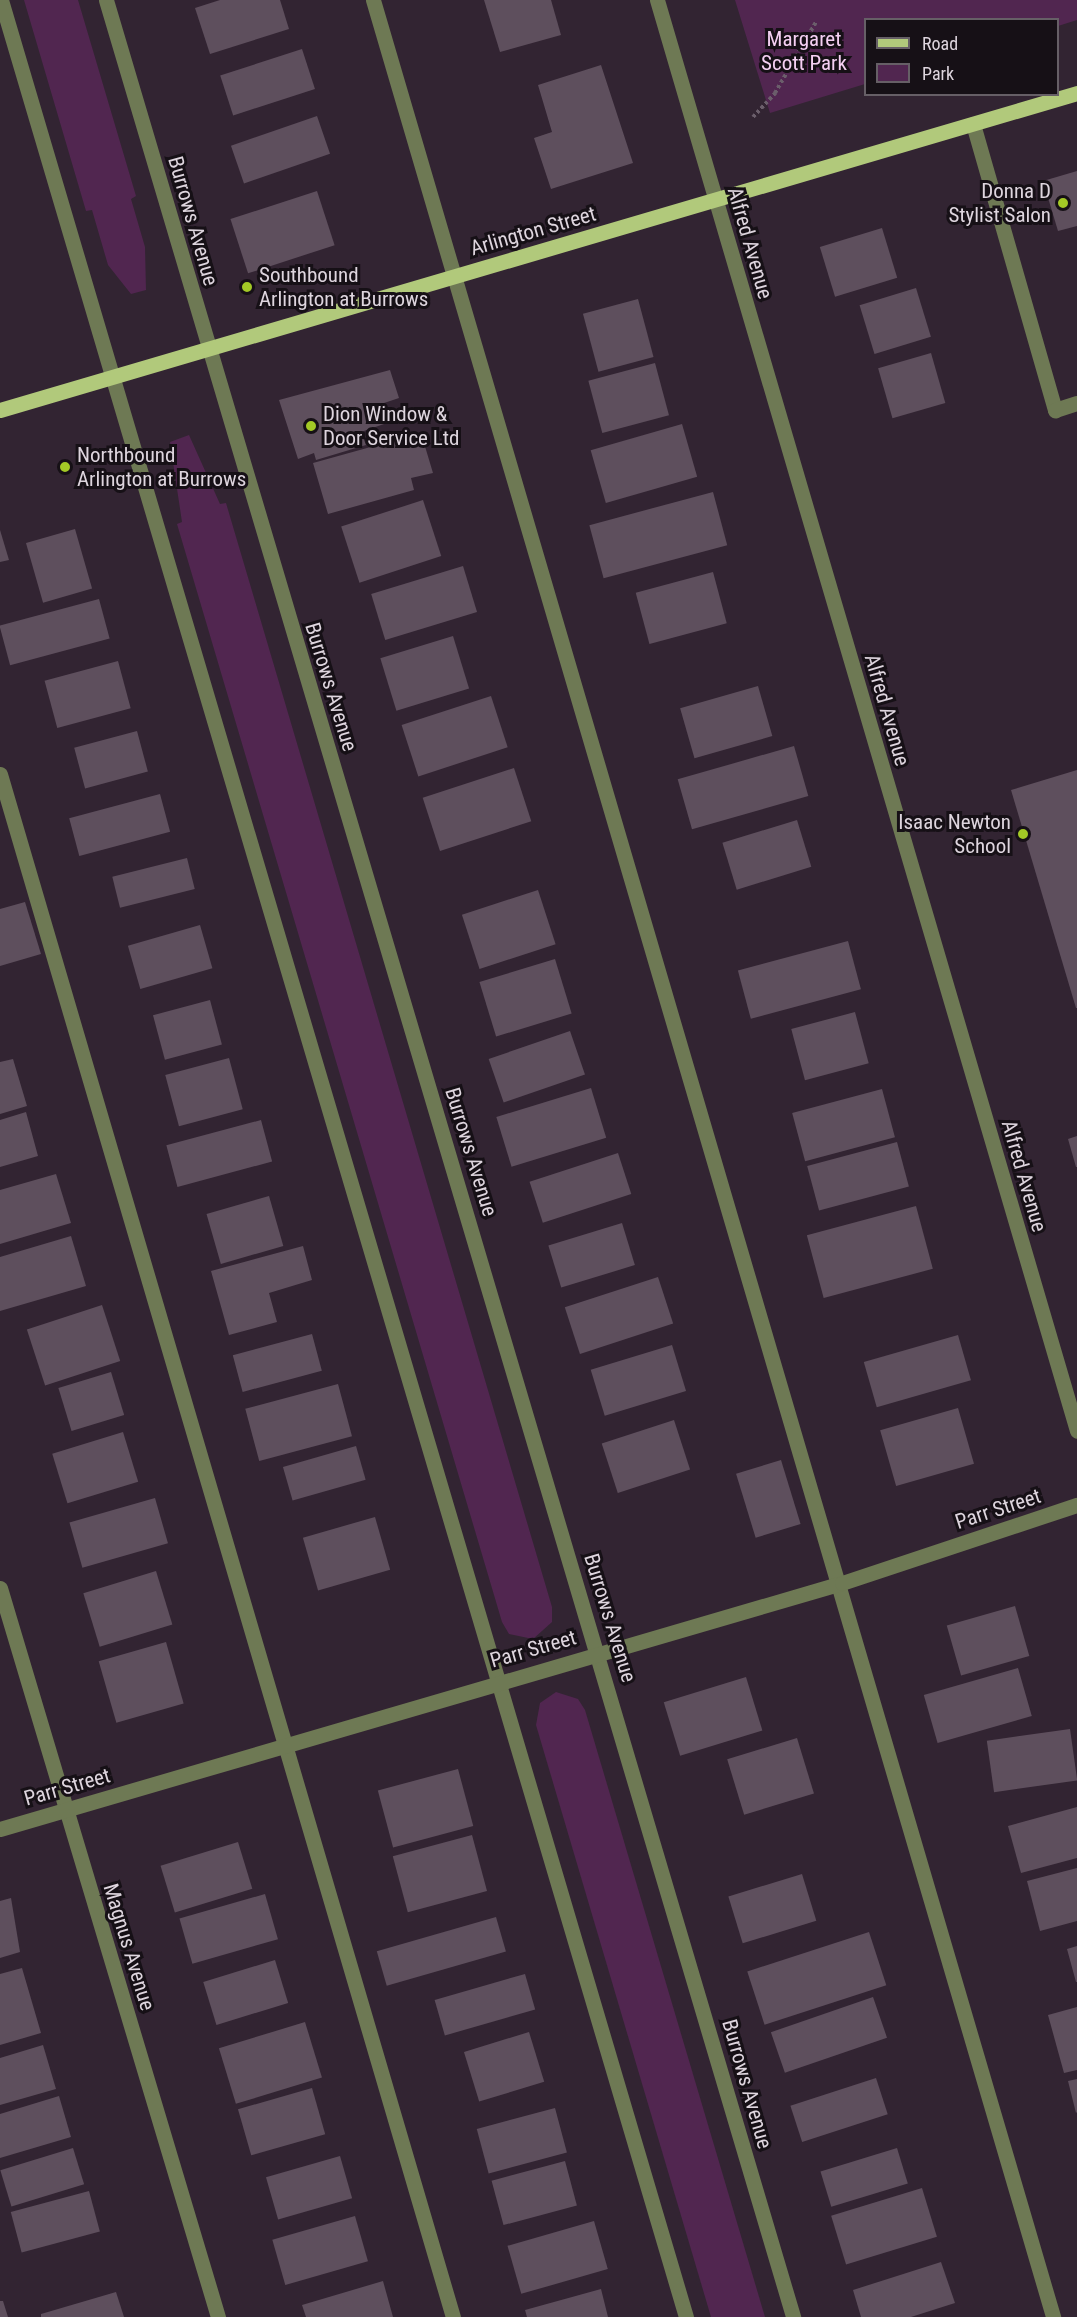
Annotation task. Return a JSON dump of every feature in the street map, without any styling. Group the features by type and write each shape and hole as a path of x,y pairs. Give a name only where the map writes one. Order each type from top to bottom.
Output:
{"main road":[{"name":"Arlington Street","path":"0,410 1077,93"}],"street":[{"path":"1,0 115,376 686,2317"},
{"name":"Burrows Avenue","path":"106,0 598,1652 793,2317"},
{"path":"373,0 842,1583 1053,2317"},
{"name":"Alfred Avenue","path":"657,0 1077,1431"},
{"path":"972,124 1055,410 1077,403"},
{"path":"0,774 453,2317"},
{"name":"Parr Street","path":"0,1829 498,1681 842,1583 1077,1505"},
{"name":"Magnus Avenue","path":"0,1588 218,2317"}],"path":[{"path":"753,117 775,93 816,22"}],"green space":[{"path":"24,0 78,0 136,196 131,199 145,247 146,290 131,294 108,265 92,210 86,211"},
{"name":"Margaret Scott Park","path":"735,0 1077,0 1077,20 1059,26 1059,18 864,18 864,84 770,113"},
{"path":"189,435 220,504 226,503 552,1607 552,1622 533,1639 509,1634 502,1622 177,524 182,522 170,442"},
{"path":"556,1692 578,1699 585,1710 765,2317 711,2317 536,1725 540,1703"}],"building":[{"path":"220,0 280,0 289,29 210,54 195,8"},
{"path":"484,0 551,0 561,35 500,52"},
{"path":"302,49 315,89 233,116 220,76"},
{"path":"601,65 633,163 551,189 534,138 552,132 538,85"},
{"path":"317,116 330,154 244,183 231,146"},
{"name":"Donna D Stylist Salon","path":"1077,171 1077,226 1058,231 1043,181"},
{"path":"317,191 335,245 248,273 230,219"},
{"path":"882,228 897,278 835,297 820,247"},
{"path":"916,288 931,337 874,354 860,305"},
{"path":"638,299 654,357 598,372 583,314"},
{"path":"931,353 945,403 892,418 878,368"},
{"path":"655,363 669,415 602,433 588,381"},
{"path":"390,370 399,398 378,405 384,424 361,432 366,445 316,460 314,453 298,459 279,400"},
{"path":"682,424 697,477 606,503 591,450"},
{"path":"421,433 433,473 411,478 414,490 328,514 313,463"},
{"path":"713,492 727,545 604,578 589,525"},
{"path":"423,500 441,556 359,583 341,527"},
{"path":"75,529 92,589 43,603 26,543"},
{"path":"0,530 9,560 0,562"},
{"path":"463,566 477,612 385,640 371,594"},
{"path":"713,572 727,623 649,644 636,593"},
{"path":"99,599 110,639 10,665 0,626"},
{"path":"453,636 469,689 396,711 380,658"},
{"path":"118,661 131,708 57,728 45,681"},
{"path":"758,686 772,736 694,758 680,708"},
{"path":"491,696 508,747 418,776 402,725"},
{"path":"137,731 148,772 85,788 74,748"},
{"path":"794,746 808,796 692,829 678,779"},
{"path":"514,768 531,821 440,851 423,798"},
{"path":"1077,770 1077,1008 1076,1008 1011,790"},
{"path":"160,794 170,832 79,856 69,818"},
{"path":"797,820 811,867 737,890 722,843"},
{"path":"187,858 195,889 120,908 112,877"},
{"path":"538,890 556,944 480,969 462,915"},
{"path":"25,902 41,954 0,966 0,909"},
{"path":"200,925 212,968 140,989 128,946"},
{"path":"848,941 861,989 751,1019 738,971"},
{"path":"555,959 572,1014 496,1037 479,982"},
{"path":"210,1000 222,1044 165,1060 153,1015"},
{"path":"855,1012 869,1063 805,1080 791,1029"},
{"path":"570,1031 585,1074 504,1102 489,1059"},
{"path":"229,1058 243,1109 179,1126 165,1075"},
{"path":"13,1059 27,1106 0,1114 0,1062"},
{"path":"591,1088 606,1138 512,1167 496,1117"},
{"path":"882,1089 895,1137 805,1161 792,1113"},
{"path":"26,1112 38,1156 0,1167 0,1120"},
{"path":"261,1120 272,1162 177,1187 166,1145"},
{"path":"1077,1136 1077,1167 1076,1167 1068,1139"},
{"path":"897,1142 909,1186 819,1211 807,1166"},
{"path":"618,1153 631,1194 543,1223 530,1182"},
{"path":"56,1174 71,1223 0,1244 0,1190"},
{"path":"269,1196 283,1246 221,1264 207,1214"},
{"path":"916,1206 933,1269 824,1298 807,1235"},
{"path":"622,1223 635,1265 561,1288 548,1246"},
{"path":"71,1236 86,1286 0,1311 0,1257"},
{"path":"303,1246 312,1280 269,1293 277,1322 229,1335 211,1271"},
{"path":"658,1277 673,1324 580,1354 565,1307"},
{"path":"102,1305 120,1361 45,1386 27,1329"},
{"path":"312,1334 322,1371 243,1392 233,1355"},
{"path":"958,1335 971,1380 877,1407 864,1362"},
{"path":"672,1345 686,1391 605,1416 591,1370"},
{"path":"111,1372 124,1415 72,1431 58,1388"},
{"path":"338,1384 352,1436 259,1461 245,1409"},
{"path":"958,1408 974,1464 896,1486 880,1430"},
{"path":"674,1420 690,1469 618,1493 602,1443"},
{"path":"123,1432 138,1482 67,1503 52,1454"},
{"path":"356,1446 366,1480 293,1501 283,1467"},
{"path":"781,1460 801,1524 756,1538 736,1474"},
{"path":"155,1498 168,1543 82,1568 69,1523"},
{"path":"375,1517 390,1570 318,1591 303,1538"},
{"path":"156,1571 172,1625 100,1647 83,1593"},
{"path":"1015,1606 1029,1656 961,1676 947,1626"},
{"path":"166,1642 184,1704 116,1723 99,1661"},
{"path":"1018,1668 1032,1716 938,1743 924,1695"},
{"path":"746,1677 762,1731 680,1756 664,1702"},
{"path":"1070,1729 1077,1781 994,1792 987,1741"},
{"path":"797,1738 814,1793 744,1815 727,1759"},
{"path":"458,1769 473,1826 393,1847 378,1790"},
{"path":"1077,1807 1077,1858 1021,1873 1008,1826"},
{"path":"472,1835 487,1891 408,1912 393,1856"},
{"path":"238,1842 252,1889 175,1913 161,1866"},
{"path":"1077,1868 1077,1921 1040,1931 1027,1881"},
{"path":"802,1874 816,1921 743,1943 728,1897"},
{"path":"265,1894 278,1939 192,1964 179,1919"},
{"path":"11,1898 20,1952 0,1958 0,1901"},
{"path":"496,1917 506,1952 387,1986 377,1951"},
{"path":"869,1932 886,1985 765,2025 747,1972"},
{"path":"1077,1946 1077,1982 1076,1982 1067,1949"},
{"path":"275,1960 288,2003 216,2025 203,1982"},
{"path":"22,1968 41,2033 0,2045 0,1974"},
{"path":"525,1974 535,2010 445,2035 435,2000"},
{"path":"873,1997 887,2038 785,2073 771,2032"},
{"path":"1077,2007 1077,2070 1064,2073 1048,2015"},
{"path":"305,2022 322,2077 236,2104 219,2048"},
{"path":"529,2032 544,2082 479,2102 464,2052"},
{"path":"43,2045 56,2089 0,2105 0,2058"},
{"path":"876,2078 888,2114 802,2142 790,2106"},
{"path":"1077,2079 1077,2112 1076,2113 1068,2081"},
{"path":"312,2088 325,2134 251,2155 238,2109"},
{"path":"59,2096 71,2137 0,2158 0,2114"},
{"path":"555,2108 567,2152 489,2173 477,2129"},
{"path":"73,2148 84,2184 11,2207 0,2170"},
{"path":"897,2148 908,2183 831,2207 820,2171"},
{"path":"340,2156 352,2198 278,2220 266,2177"},
{"path":"565,2161 577,2205 503,2225 492,2181"},
{"path":"922,2188 937,2237 846,2265 831,2216"},
{"path":"89,2191 100,2232 22,2253 11,2212"},
{"path":"355,2216 368,2261 285,2285 272,2240"},
{"path":"594,2221 608,2269 521,2294 507,2246"},
{"path":"941,2262 955,2303 911,2317 861,2317 853,2290"},
{"path":"383,2281 393,2317 306,2317 302,2305"},
{"path":"601,2289 608,2317 527,2317 525,2310"},
{"path":"116,2292 124,2317 41,2317 41,2314"},
{"path":"0,2301 3,2301 8,2317 0,2317"}],"place":[{"name":"Donna D Stylist Salon","path":"1063,203"},
{"name":"Southbound Arlington at Burrows","path":"247,287"},
{"name":"Dion Window & Door Service Ltd","path":"311,426"},
{"name":"Northbound Arlington at Burrows","path":"65,467"},
{"name":"Isaac Newton School","path":"1023,834"}]}
